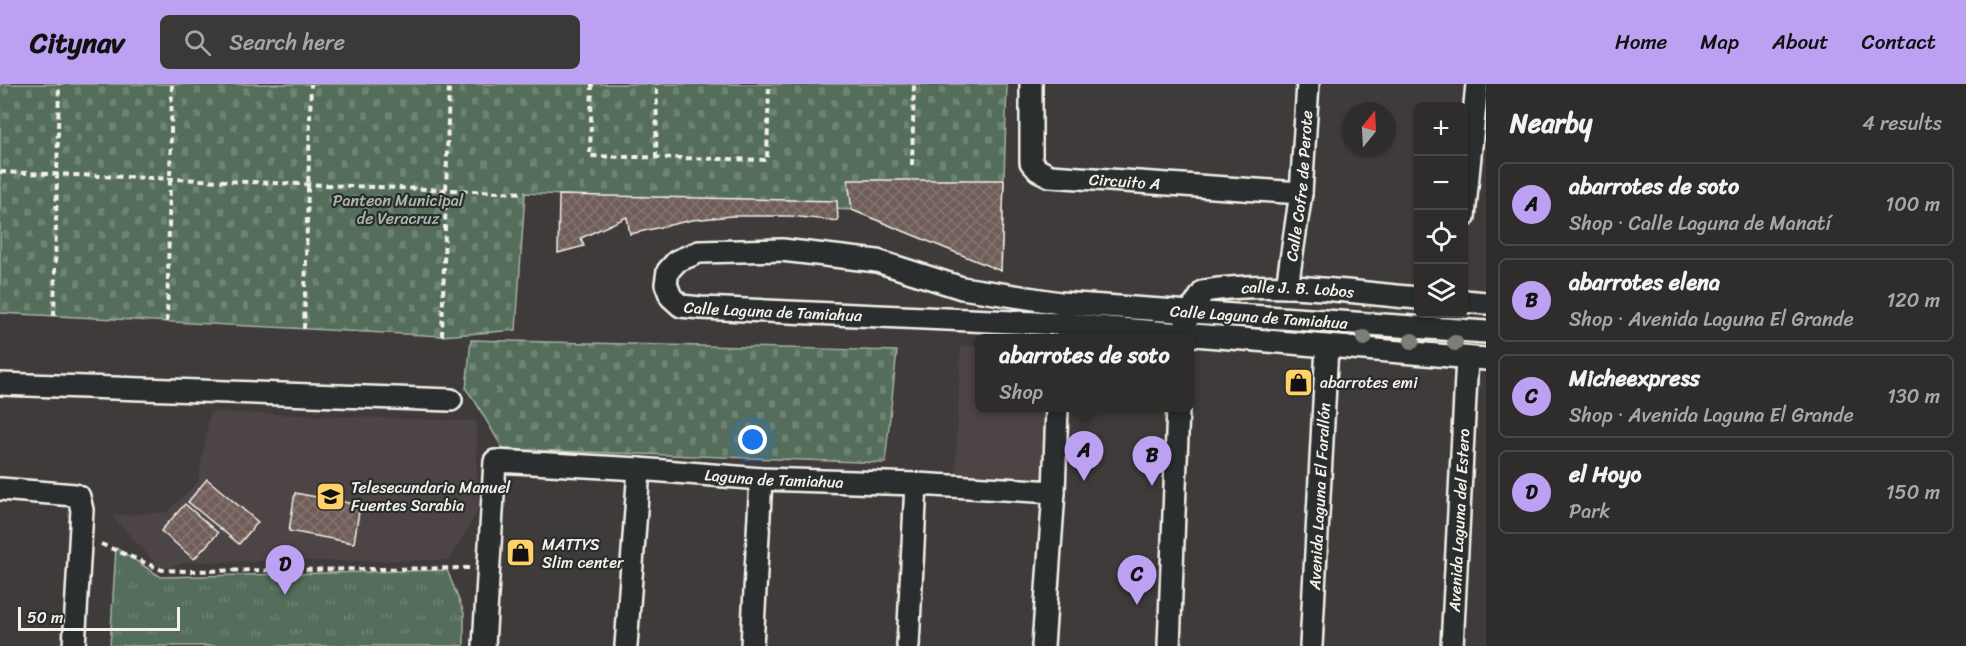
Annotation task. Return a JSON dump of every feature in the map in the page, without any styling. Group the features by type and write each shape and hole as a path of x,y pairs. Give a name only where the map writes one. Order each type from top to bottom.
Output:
{"street":[{"name":"Circuito A","path":"1031,84 1031,162 1038,170 1050,176 1301,194"},
{"name":"Calle Cofre de Perote","path":"1287,288 1301,194 1308,84"},
{"path":"1465,210 1477,84"},
{"name":"Calle Laguna de Tamiahua","path":"1120,334 681,306 671,297 666,284 668,271 677,261 699,252 782,250 877,261 962,288 1060,303 1486,332"},
{"name":"calle J. B. Lobos","path":"1190,312 1204,291 1227,288 1287,288 1414,298"},
{"path":"1468,301 1486,303"},
{"path":"1059,331 1060,303"},
{"path":"1182,334 1190,312"},
{"name":"Calle Laguna de Tamiahua","path":"1194,338 1477,359"},
{"name":"Avenida Laguna El Farallón","path":"1311,646 1327,347"},
{"name":"Avenida Laguna del Estero","path":"1452,646 1477,359"},
{"path":"0,384 451,400"},
{"path":"1043,646 1054,492 1057,412"},
{"path":"1169,646 1178,412"},
{"name":"Laguna de Tamiahua","path":"489,568 495,461 639,469 760,480 916,484 1054,492"},
{"path":"626,646 639,469"},
{"path":"752,646 760,480"},
{"path":"908,646 916,484"},
{"path":"0,489 79,497 82,510 74,646"},
{"path":"484,646 489,568"}],"path":[{"path":"54,316 59,84"},
{"path":"167,322 172,84"},
{"path":"304,329 311,84"},
{"path":"442,336 449,84"},
{"path":"592,84 590,156 767,160 769,84"},
{"path":"656,158 657,84"},
{"path":"912,165 914,84"},
{"path":"0,172 525,193"},
{"path":"81,535 162,570 489,568"}],"shaded area":[{"path":"961,346 975,347 975,412 1051,412 1047,487 955,483"},
{"name":"Telesecundaria Manuel Fuentes Sarabia","path":"210,412 476,421 478,511 449,560 189,562 161,569 112,516 167,512 198,482"}],"green space":[{"name":"Panteon Municipal de Veracruz","path":"0,84 1007,84 1001,271 852,210 525,193 516,330 442,336 0,313"},
{"path":"471,340 897,351 885,463 503,449 466,389"},
{"path":"116,548 161,577 447,570 464,613 464,646 110,646"}],"building":[{"path":"848,180 1004,180 1001,271 852,210"},
{"path":"559,195 837,201 838,221 790,216 732,216 692,220 630,234 627,217 581,238 584,246 558,253"},
{"path":"207,479 258,522 239,544 188,502"},
{"path":"295,493 360,505 354,543 289,531"},
{"path":"185,504 218,533 194,559 161,531"}],"place":[{"name":"abarrotes emi","path":"1299,382"},
{"name":"abarrotes de soto","path":"1084,481"},
{"name":"abarrotes elena","path":"1152,486"},
{"name":"Telesecundaria Manuel Fuentes Sarabia","path":"330,496"},
{"name":"MATTYS Slim center","path":"521,553"},
{"name":"el Hoyo","path":"285,595"},
{"name":"Micheexpress","path":"1137,605"}]}
